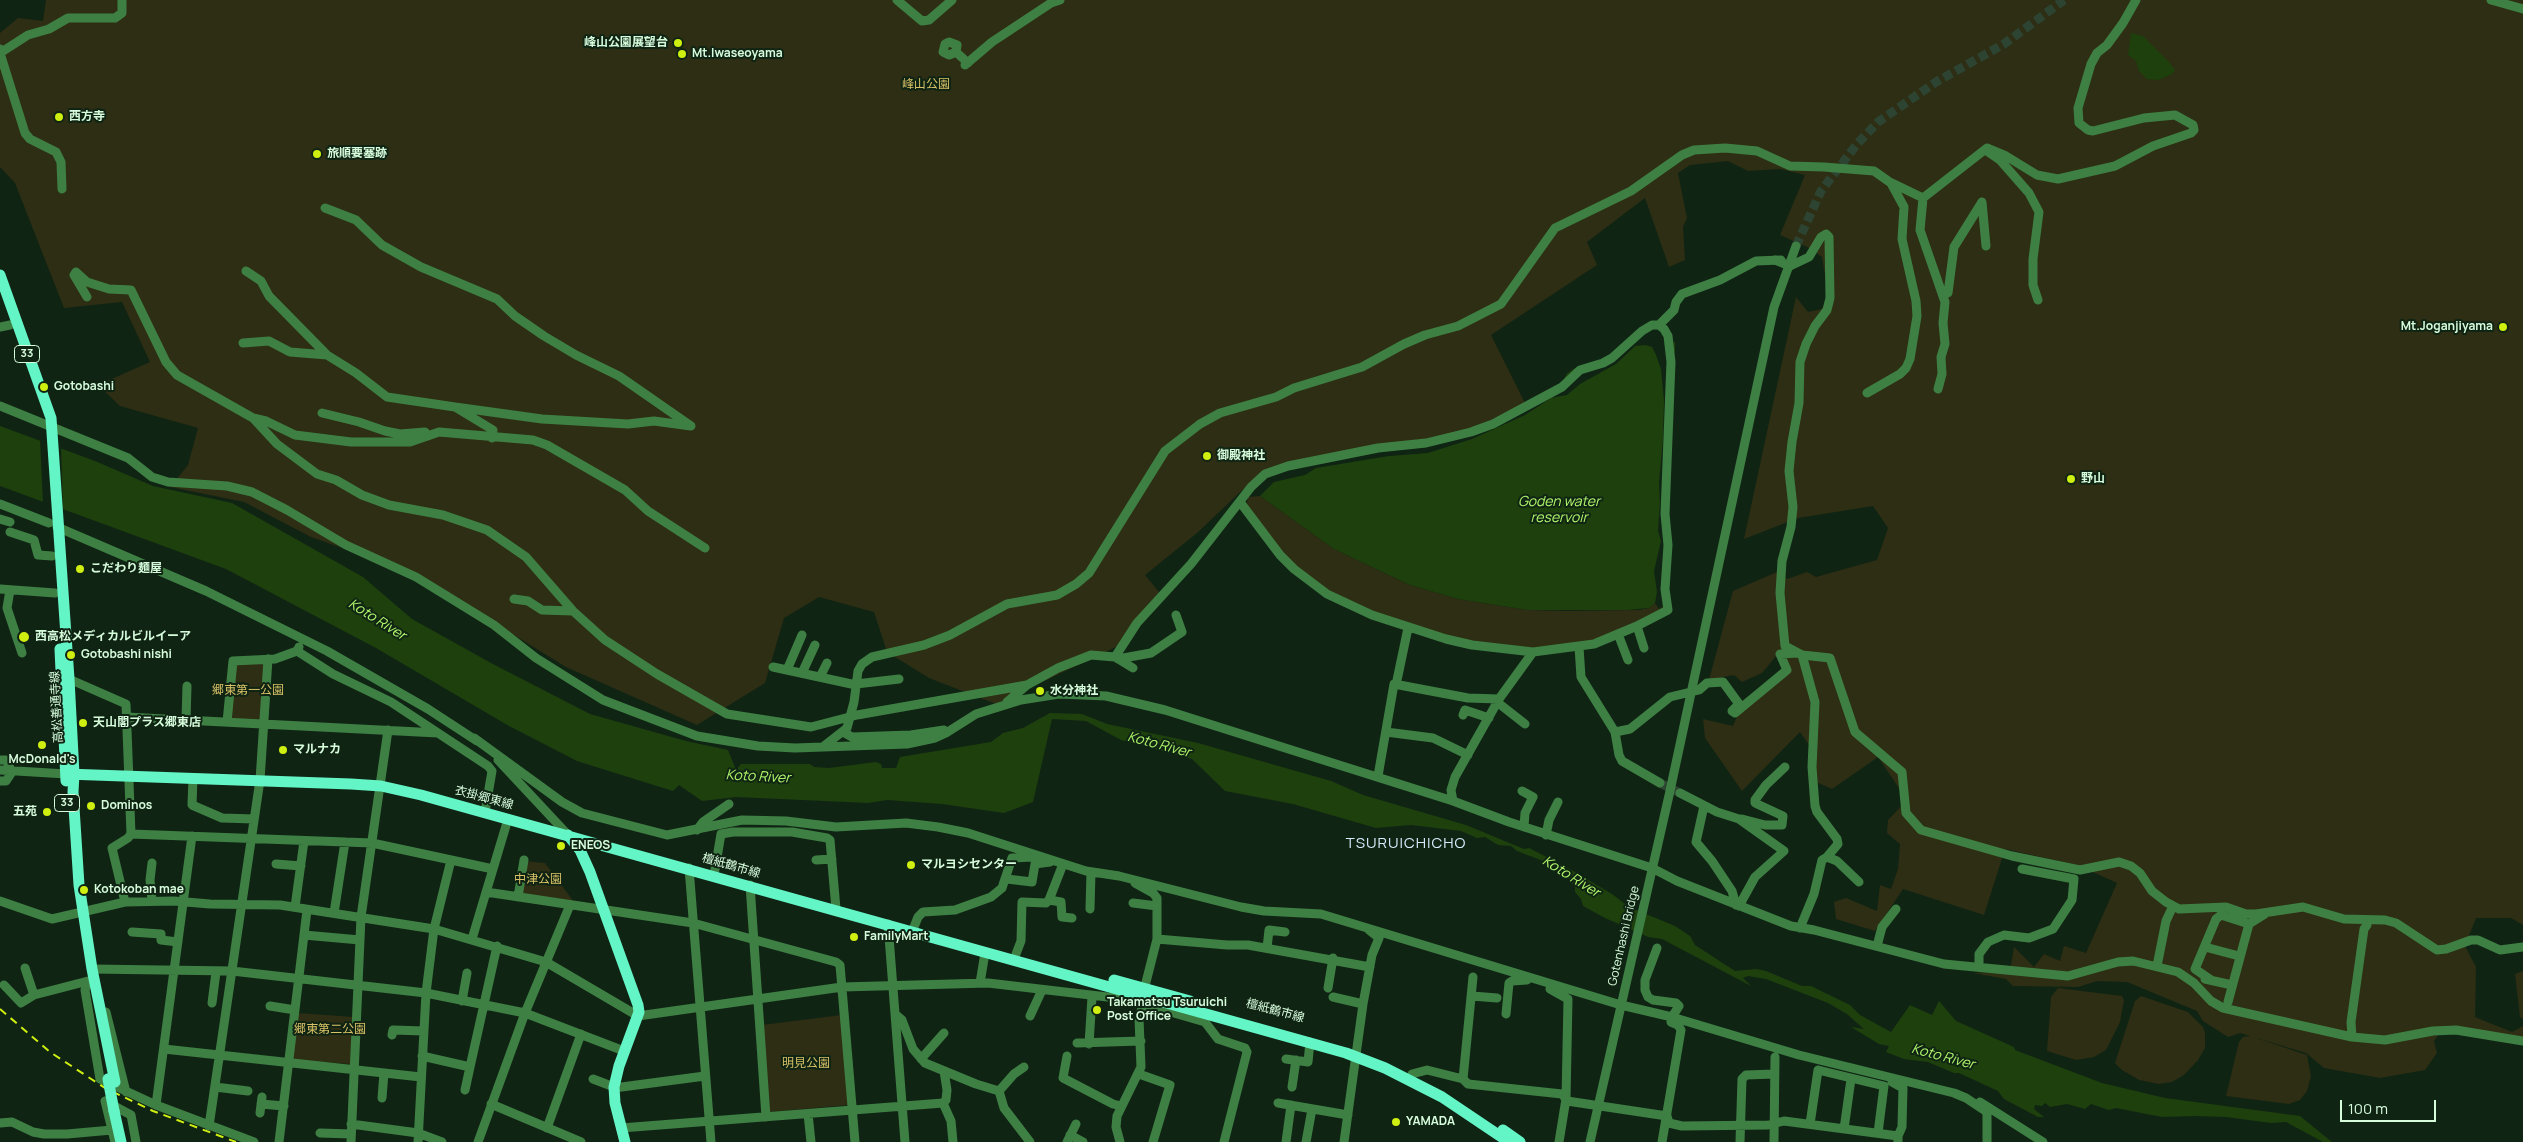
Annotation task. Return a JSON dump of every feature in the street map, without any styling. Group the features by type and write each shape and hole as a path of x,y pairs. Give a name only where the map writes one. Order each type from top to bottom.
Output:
{"main road":[{"name":"高松善通寺線","path":"0,275 49,412 48,428 53,523 70,679 70,774"},
{"name":"高松善通寺線","path":"0,298 5,326 48,428"},
{"name":"高松善通寺線","path":"53,523 52,556 75,838 79,912 88,981 112,1080"},
{"name":"衣掛郷東線","path":"70,774 381,786 568,835"},
{"name":"檀紙鶴市線","path":"568,835 888,924 897,930 1123,987"},
{"path":"568,835 580,850 636,995 638,1016 624,1050 614,1087 625,1142"},
{"name":"高松善通寺線","path":"79,912 92,969 118,1112 121,1142"},
{"name":"檀紙鶴市線","path":"888,924 899,922 1016,954 1123,987 1206,1018 1357,1053 1442,1097 1509,1142"},
{"name":"檀紙鶴市線","path":"1143,996 1357,1053 1412,1074 1473,1109 1520,1142"},
{"name":"高松善通寺線","path":"118,1112 128,1142"}],"street":[{"path":"0,53 28,35 48,29 68,18 115,18 122,13 122,0"},
{"path":"897,0 922,21 929,20 952,0"},
{"path":"956,52 967,64 992,42 1049,2 1060,0"},
{"path":"1938,389 1942,374 1941,357 1944,344 1942,323 1944,294 1929,259 1920,230 1923,198 1987,148 1996,150 2037,175 2058,179 2115,166 2152,146 2191,133 2194,130 2193,125 2175,115 2144,118 2093,131 2088,130 2079,123 2078,108 2091,64 2096,54 2107,44 2123,23 2136,0"},
{"path":"2490,0 2523,8"},
{"path":"0,49 25,133 30,139 56,152 61,162 62,189"},
{"path":"824,747 847,728 854,702 858,670 862,664 872,658 924,645 950,635 1007,604 1057,595 1076,584 1089,573 1164,451 1200,424 1220,413 1276,397 1294,388 1362,367 1404,344 1424,335 1458,326 1501,304 1555,228 1631,191 1682,155 1709,147 1757,151 1790,166 1824,166 1874,171 1891,183 1923,198"},
{"path":"1984,150 2000,160 2029,193 2039,212 2033,259 2033,285 2038,300"},
{"path":"1866,392 1900,374 1906,368 1910,358 1917,316 1916,301 1902,239 1904,207 1891,183"},
{"path":"1944,294 1948,293 1954,247 1982,202 1986,246"},
{"path":"246,271 261,281 269,296 327,355 356,373 387,397 542,419 628,424 654,421 691,426 619,376 576,355 544,336 515,316 498,299 421,267 382,245 356,220 325,208"},
{"path":"1659,325 1674,310 1676,302 1682,294 1720,280 1756,261 1775,260 1790,262 1809,257 1821,237 1826,234 1829,237 1827,310 1814,326 1800,362 1799,402 1789,470 1793,507 1791,527 1782,561 1781,623 1785,646 1800,654 1816,702 1812,767 1815,806 1817,812 1837,839 1838,844 1822,860 1818,868 1814,894 1800,928"},
{"name":"Gotenhashi Bridge","path":"1590,1142 1691,693 1774,306 1796,246"},
{"path":"87,297 74,275 76,272 87,282 109,288 131,290 166,362 178,376 253,418 266,421 296,435 311,438 392,444 410,442 439,432 533,440 547,445 625,490 648,511 705,548"},
{"path":"1116,658 1137,623 1191,564 1240,502 1260,477 1275,469 1378,448 1453,438 1493,424 1562,387 1580,370 1603,363 1612,358 1642,331 1652,325 1659,325 1664,328 1668,336 1671,362 1665,514 1668,545 1665,590 1668,607 1666,612 1618,634 1579,647 1533,652 1472,644 1408,628 1372,615 1316,587 1280,554 1240,502"},
{"path":"243,342 268,341 290,352 327,355"},
{"path":"0,406 48,428 128,458 152,477 168,482 227,486 252,492 287,510 346,546 416,577 494,625 557,672 619,708 697,736 758,746 795,748 907,744 934,738 976,714 1004,704 1058,694 1100,695 1123,699 1431,793 1651,871 1773,920 1944,964 2068,976 2118,962 2133,961 2178,972 2211,1001 2223,1008 2352,1037 2385,1040 2433,1031 2456,1030 2523,1040"},
{"path":"455,407 493,430 492,438"},
{"path":"322,413 385,431 400,434 425,432 428,436"},
{"path":"253,418 277,444 317,474 336,480 356,492 389,506 443,515 487,530 526,557 573,611 612,644 657,674 727,714 811,727 900,707 1027,685"},
{"path":"0,504 53,523 206,591 327,651 474,738 562,802 582,813 667,835 697,830 726,822 749,820 786,821 836,828 906,823 968,833 1091,872 1132,880 1241,908 1321,914 1533,979 1799,1055 1972,1098 1991,1107 2042,1142"},
{"path":"0,511 22,512"},
{"path":"0,520 10,522"},
{"path":"10,532 34,540 38,555 52,556"},
{"path":"0,588 55,593"},
{"path":"10,590 7,608 22,652"},
{"path":"514,599 528,601 542,610 573,611"},
{"path":"1004,704 1027,685 1084,657 1095,655 1116,658 1151,653 1182,632 1176,615"},
{"path":"1637,626 1644,648"},
{"path":"1378,776 1408,628"},
{"path":"788,670 802,634"},
{"path":"1618,634 1628,660"},
{"path":"227,722 233,661 268,660 298,651 303,640"},
{"path":"802,673 815,645"},
{"path":"1579,647 1581,677 1615,732 1619,755 1622,761 1660,783"},
{"path":"298,651 333,674 391,702 457,744 492,771 484,812"},
{"path":"1454,801 1451,790 1455,777 1498,701 1533,652"},
{"path":"1615,732 1630,729 1676,694 1691,693 1699,690 1707,682 1723,682 1739,704 1732,711 1735,713 1787,670 1780,654 1800,654 1830,658 1855,732 1902,772 1906,813 1921,830 1964,840 2012,856 2080,870 2119,862 2131,866 2140,873 2152,891 2179,909 2194,910 2226,907 2246,914 2303,907 2344,919 2385,920 2396,923 2437,950 2446,949 2471,940 2478,940 2500,950 2523,947"},
{"path":"1116,658 1133,668"},
{"path":"209,1126 260,780 268,660"},
{"path":"820,677 827,663"},
{"path":"773,667 856,684 899,679"},
{"path":"70,679 126,704 131,834 112,848 125,902"},
{"path":"1396,685 1468,698 1498,701 1525,724"},
{"path":"186,720 187,686"},
{"path":"1463,714 1465,710 1489,718"},
{"path":"126,717 438,732"},
{"path":"320,1133 351,1138 361,917 388,730"},
{"path":"843,732 852,737 911,735 950,730"},
{"path":"1386,732 1433,738 1468,755"},
{"path":"474,738 498,760 568,835"},
{"path":"737,750 758,746"},
{"path":"0,760 6,760 12,772"},
{"path":"1680,793 1730,817 1766,825 1782,825 1783,816 1756,803 1755,800 1766,785 1785,767"},
{"path":"0,770 70,774"},
{"path":"0,781 6,781 12,772"},
{"path":"193,778 192,805 222,818 254,819"},
{"path":"1431,793 1451,790"},
{"path":"1522,791 1533,797 1525,813 1524,827"},
{"path":"1546,834 1549,820 1558,802"},
{"path":"697,830 703,822 729,804"},
{"path":"1704,806 1696,842 1712,861 1732,891 1737,906"},
{"path":"472,939 508,819"},
{"path":"1737,906 1755,877 1784,851 1739,819"},
{"path":"714,875 721,834 733,832 792,832 827,838 830,840 836,909"},
{"path":"131,834 372,843 493,869"},
{"path":"156,1105 192,836"},
{"path":"295,907 304,840"},
{"path":"334,913 345,842"},
{"path":"914,927 918,916 923,912 955,910 991,897 1002,888 1014,857 1040,857"},
{"path":"1827,857 1837,861 1859,882"},
{"path":"816,860 832,859"},
{"path":"418,1138 426,993 434,929 451,860"},
{"path":"518,897 524,860"},
{"path":"1006,879 1032,882 1035,864 1052,861"},
{"path":"152,864 152,901"},
{"path":"276,864 301,866"},
{"path":"1016,954 1020,941 1022,902 1046,903 1049,900 1063,864"},
{"path":"689,868 711,1142"},
{"path":"1979,967 1979,954 1988,942 2004,935 2029,938 2053,929 2072,900 2074,879 2022,869"},
{"path":"1090,909 1091,872"},
{"path":"1117,1142 1116,1127 1121,1106 1139,1074 1141,1042 1139,1019 1157,939 1157,898 1154,893 1132,880"},
{"path":"750,885 766,1117"},
{"path":"486,892 693,923 836,962 840,965 855,1142"},
{"path":"1049,900 1061,902 1062,917 1072,918"},
{"path":"0,901 52,919 125,902 242,903 295,907 434,929 546,962 638,1016 842,987 980,983 1116,998 1120,997 1123,987"},
{"path":"1133,903 1157,906"},
{"path":"478,1142 525,1013 570,905"},
{"path":"2157,966 2166,921 2173,906"},
{"path":"1877,946 1882,927 1896,909"},
{"path":"279,1142 290,1063 306,910"},
{"path":"2211,980 2195,970 2216,919 2220,916 2249,924 2263,918 2267,912"},
{"path":"888,924 905,1142"},
{"path":"2228,1002 2249,924"},
{"path":"2352,1037 2352,1012 2364,928 2367,925"},
{"path":"1344,1142 1363,1004 1370,967 1379,938 1365,926"},
{"path":"1267,948 1269,930 1285,932"},
{"path":"132,932 161,934 161,940 178,942"},
{"path":"304,935 360,940"},
{"path":"1157,939 1267,948 1333,958 1370,967"},
{"path":"465,1090 496,946"},
{"path":"1657,948 1645,980 1644,990 1653,1000 1679,1006 1669,1017"},
{"path":"2205,948 2240,956"},
{"path":"980,983 985,953"},
{"path":"1328,988 1333,958"},
{"path":"25,968 34,995"},
{"path":"92,969 232,971 426,993 525,1013 624,1050"},
{"path":"212,1003 216,972"},
{"path":"462,1001 467,973"},
{"path":"2188,979 2195,977 2232,985"},
{"path":"1463,1079 1473,978"},
{"path":"1506,1014 1509,984 1512,981 1533,979 1568,999 1566,1099 1559,1142"},
{"path":"4,985 21,1003 34,995 88,981"},
{"path":"88,981 85,990 100,1079 156,1105 254,1142"},
{"path":"1030,1016 1042,990"},
{"path":"1089,1044 1092,996"},
{"path":"1472,996 1497,998"},
{"path":"1333,997 1363,1004"},
{"path":"97,999 106,1011 126,1092"},
{"path":"270,1006 295,1010"},
{"path":"894,1014 902,1020 910,1043 925,1063 999,1091"},
{"path":"1662,1142 1681,1030 1669,1017"},
{"path":"1206,1018 1218,1039 1244,1048 1248,1052 1224,1142"},
{"path":"392,1035 392,1030 424,1031"},
{"path":"921,1059 944,1033"},
{"path":"547,1128 581,1034"},
{"path":"1077,1043 1141,1042"},
{"path":"1286,1059 1308,1062 1310,1042"},
{"path":"164,1049 421,1077"},
{"path":"422,1056 470,1067"},
{"path":"1067,1056 1063,1078 1113,1104 1121,1106"},
{"path":"1774,1142 1776,1125 1775,1057"},
{"path":"1292,1087 1296,1060"},
{"path":"999,1091 1014,1074 1024,1067"},
{"path":"1412,1074 1427,1070 1463,1079 1468,1084 1562,1094 1566,1099 1598,1106 1667,1116"},
{"path":"1810,1124 1818,1070 1851,1080 1884,1086 1878,1133"},
{"path":"943,1103 946,1100 947,1090 944,1071"},
{"path":"382,1098 384,1073"},
{"path":"1139,1074 1170,1085 1153,1142"},
{"path":"1740,1142 1742,1079 1746,1075 1774,1074"},
{"path":"593,1079 614,1087 705,1076"},
{"path":"1667,1116 1669,1123 1682,1126 1776,1125 1784,1121 1878,1133 1898,1139 1902,1127 1903,1088 1890,1078"},
{"path":"1844,1129 1851,1080"},
{"path":"215,1087 248,1091"},
{"path":"999,1091 1004,1108 1030,1142"},
{"path":"1966,1098 1988,1115 1987,1142"},
{"path":"260,1114 262,1100 284,1106"},
{"path":"115,1142 105,1101 131,1115 136,1142"},
{"path":"621,1128 943,1103"},
{"path":"943,1103 952,1121 953,1142"},
{"path":"1278,1103 1348,1115"},
{"path":"491,1104 581,1142"},
{"path":"1286,1142 1291,1105"},
{"path":"1306,1142 1312,1109"},
{"path":"808,1114 810,1142"},
{"path":"0,1123 12,1122 33,1132 44,1134 112,1130"},
{"path":"351,1124 442,1142"},
{"path":"1076,1124 1068,1139 1083,1142"}],"green space":[{"name":"峰山公園","path":"46,0 2523,0 2523,925 2511,918 2476,918 2465,946 2476,967 2475,1017 2512,1032 2523,1026 2523,1037 2443,1028 2434,1041 2437,1053 2425,1070 2380,1078 2324,1068 2306,1053 2240,1033 2228,1037 2203,1021 2197,1011 2127,982 2097,981 2078,987 2013,986 2006,979 1973,973 2010,971 2014,947 2034,967 2044,954 2060,961 2064,946 2086,953 2117,883 2077,865 2005,849 1984,915 1903,889 1875,931 1836,919 1834,902 1846,898 1877,911 1880,885 1891,889 1898,869 1900,844 1887,833 1888,820 1907,800 1878,757 1832,789 1816,782 1814,752 1800,732 1742,791 1705,738 1703,719 1733,726 1738,714 1788,671 1777,655 1762,673 1742,682 1734,675 1709,680 1733,591 1777,572 1787,579 1807,572 1816,577 1877,560 1888,528 1873,506 1798,518 1744,539 1796,297 1808,312 1822,309 1828,294 1822,257 1809,248 1780,235 1805,175 1780,169 1748,171 1728,161 1690,165 1678,173 1687,218 1683,227 1685,260 1669,267 1645,198 1587,242 1597,265 1491,335 1525,403 1481,425 1433,441 1344,454 1253,480 1197,533 1145,575 1164,598 1120,645 996,704 929,678 887,652 874,612 819,597 784,618 765,683 697,725 566,667 413,573 311,537 244,502 170,487 188,465 198,428 120,406 98,385 150,362 122,302 64,308 15,183 0,167 0,33 18,18 43,21"},
{"path":"1260,496 1334,549 1410,585 1458,599 1528,610 1565,611 1639,610 1649,608 1655,603 1659,609 1664,606 1665,611 1605,638 1530,650 1462,641 1394,621 1324,591 1282,554 1246,508 1248,497"},
{"name":"郷東第一公園","path":"266,662 261,721 231,719 235,663"},
{"name":"中津公園","path":"524,861 545,863 574,902 521,893"},
{"path":"2523,971 2523,1019 2520,1017 2515,974"},
{"path":"2058,988 2122,996 2124,1000 2120,1022 2106,1050 2094,1057 2076,1060 2047,1051 2051,997"},
{"path":"2141,996 2188,1012 2203,1027 2205,1048 2198,1060 2184,1075 2172,1082 2159,1084 2139,1080 2122,1070 2115,1063 2135,1001"},
{"name":"郷東第二公園","path":"297,1013 354,1017 351,1064 293,1060"},
{"name":"明見公園","path":"842,1015 849,1105 768,1112 762,1025"},
{"path":"2250,1036 2307,1055 2311,1076 2307,1091 2300,1100 2289,1104 2226,1096 2239,1042 2243,1037"}],"water":[{"path":"2131,33 2143,36 2169,62 2175,70 2172,74 2159,80 2147,79 2139,71 2136,61 2128,55"},
{"name":"Goden water reservoir","path":"1645,345 1652,347 1661,369 1664,401 1659,483 1658,531 1661,541 1654,571 1657,592 1655,603 1649,608 1627,610 1528,610 1458,599 1410,585 1334,549 1260,496 1274,482 1305,475 1316,468 1389,456 1428,453 1472,439 1525,415 1551,398 1567,395 1580,384 1616,364 1635,346"},
{"name":"Koto River","path":"0,426 95,461 153,486 232,503 363,577 412,619 491,663 590,714 686,741 728,750 736,770 741,764 810,764 814,767 829,768 876,762 881,764 882,768 896,768 900,757 991,742 1003,733 1023,728 1050,713 1082,714 1107,724 1198,743 1331,781 1363,795 1466,825 1524,849 1529,848 1570,869 1612,894 1629,907 1675,926 1690,936 1695,945 1735,971 1756,969 1766,971 1802,986 1811,986 1850,1005 1860,1015 1891,1032 1910,1005 1932,1015 1939,1001 1956,1021 2014,1047 2015,1050 2102,1083 2165,1098 2300,1116 2332,1142 2323,1142 2286,1122 2271,1123 2226,1117 2162,1117 2116,1108 2109,1110 2091,1104 2085,1109 2067,1104 2050,1107 2045,1103 2042,1106 2035,1105 2034,1109 2044,1117 2038,1117 2004,1099 1998,1091 1959,1073 1954,1073 1928,1062 1904,1059 1886,1052 1889,1046 1879,1044 1851,1027 1864,1029 1847,1014 1828,1003 1766,979 1748,976 1743,978 1751,986 1662,939 1648,937 1605,918 1583,906 1581,899 1575,892 1575,887 1564,873 1551,864 1517,851 1511,846 1498,845 1485,837 1477,838 1461,831 1411,825 1376,828 1293,804 1225,791 1192,759 1121,740 1086,721 1052,719 1033,802 1004,813 942,804 887,800 868,803 736,797 702,801 679,785 673,791 577,761 509,726 376,648 226,569 0,486"}],"pier":[{"path":"40,439 61,446 63,512 43,504"}],"waterway":[{"path":"1674,343 1674,351"},
{"path":"1565,379 1575,369"}],"tunnel":[{"path":"1796,246 1821,191 1857,144 1878,122 1936,82 2004,44 2064,0"},
{"path":"1660,783 1680,793"}],"railway":[{"path":"0,1009 50,1052 105,1088 153,1111 236,1142"}],"place":[{"name":"峰山公園展望台","path":"678,43"},
{"name":"Mt.Iwaseoyama","path":"682,54"},
{"name":"西方寺","path":"59,117"},
{"name":"旅順要塞跡","path":"317,154"},
{"name":"Mt.Joganjiyama","path":"2503,327"},
{"name":"Gotobashi","path":"44,387"},
{"name":"御殿神社","path":"1207,456"},
{"name":"野山","path":"2071,479"},
{"name":"こだわり麺屋","path":"80,569"},
{"name":"西高松メディカルビルイーア","path":"24,637"},
{"name":"Gotobashi nishi","path":"71,655"},
{"name":"水分神社","path":"1040,691"},
{"name":"天山閣プラス郷東店","path":"83,723"},
{"name":"McDonald's","path":"42,745"},
{"name":"マルナカ","path":"283,750"},
{"name":"Dominos","path":"91,806"},
{"name":"五苑","path":"47,812"},
{"name":"ENEOS","path":"561,846"},
{"name":"マルヨシセンター","path":"911,865"},
{"name":"Kotokoban mae","path":"84,890"},
{"name":"FamilyMart","path":"854,937"},
{"name":"Takamatsu Tsuruichi Post Office","path":"1097,1010"},
{"name":"YAMADA","path":"1396,1122"}],"district":[{"name":"TSURUICHICHO","path":"1406,844"}]}
